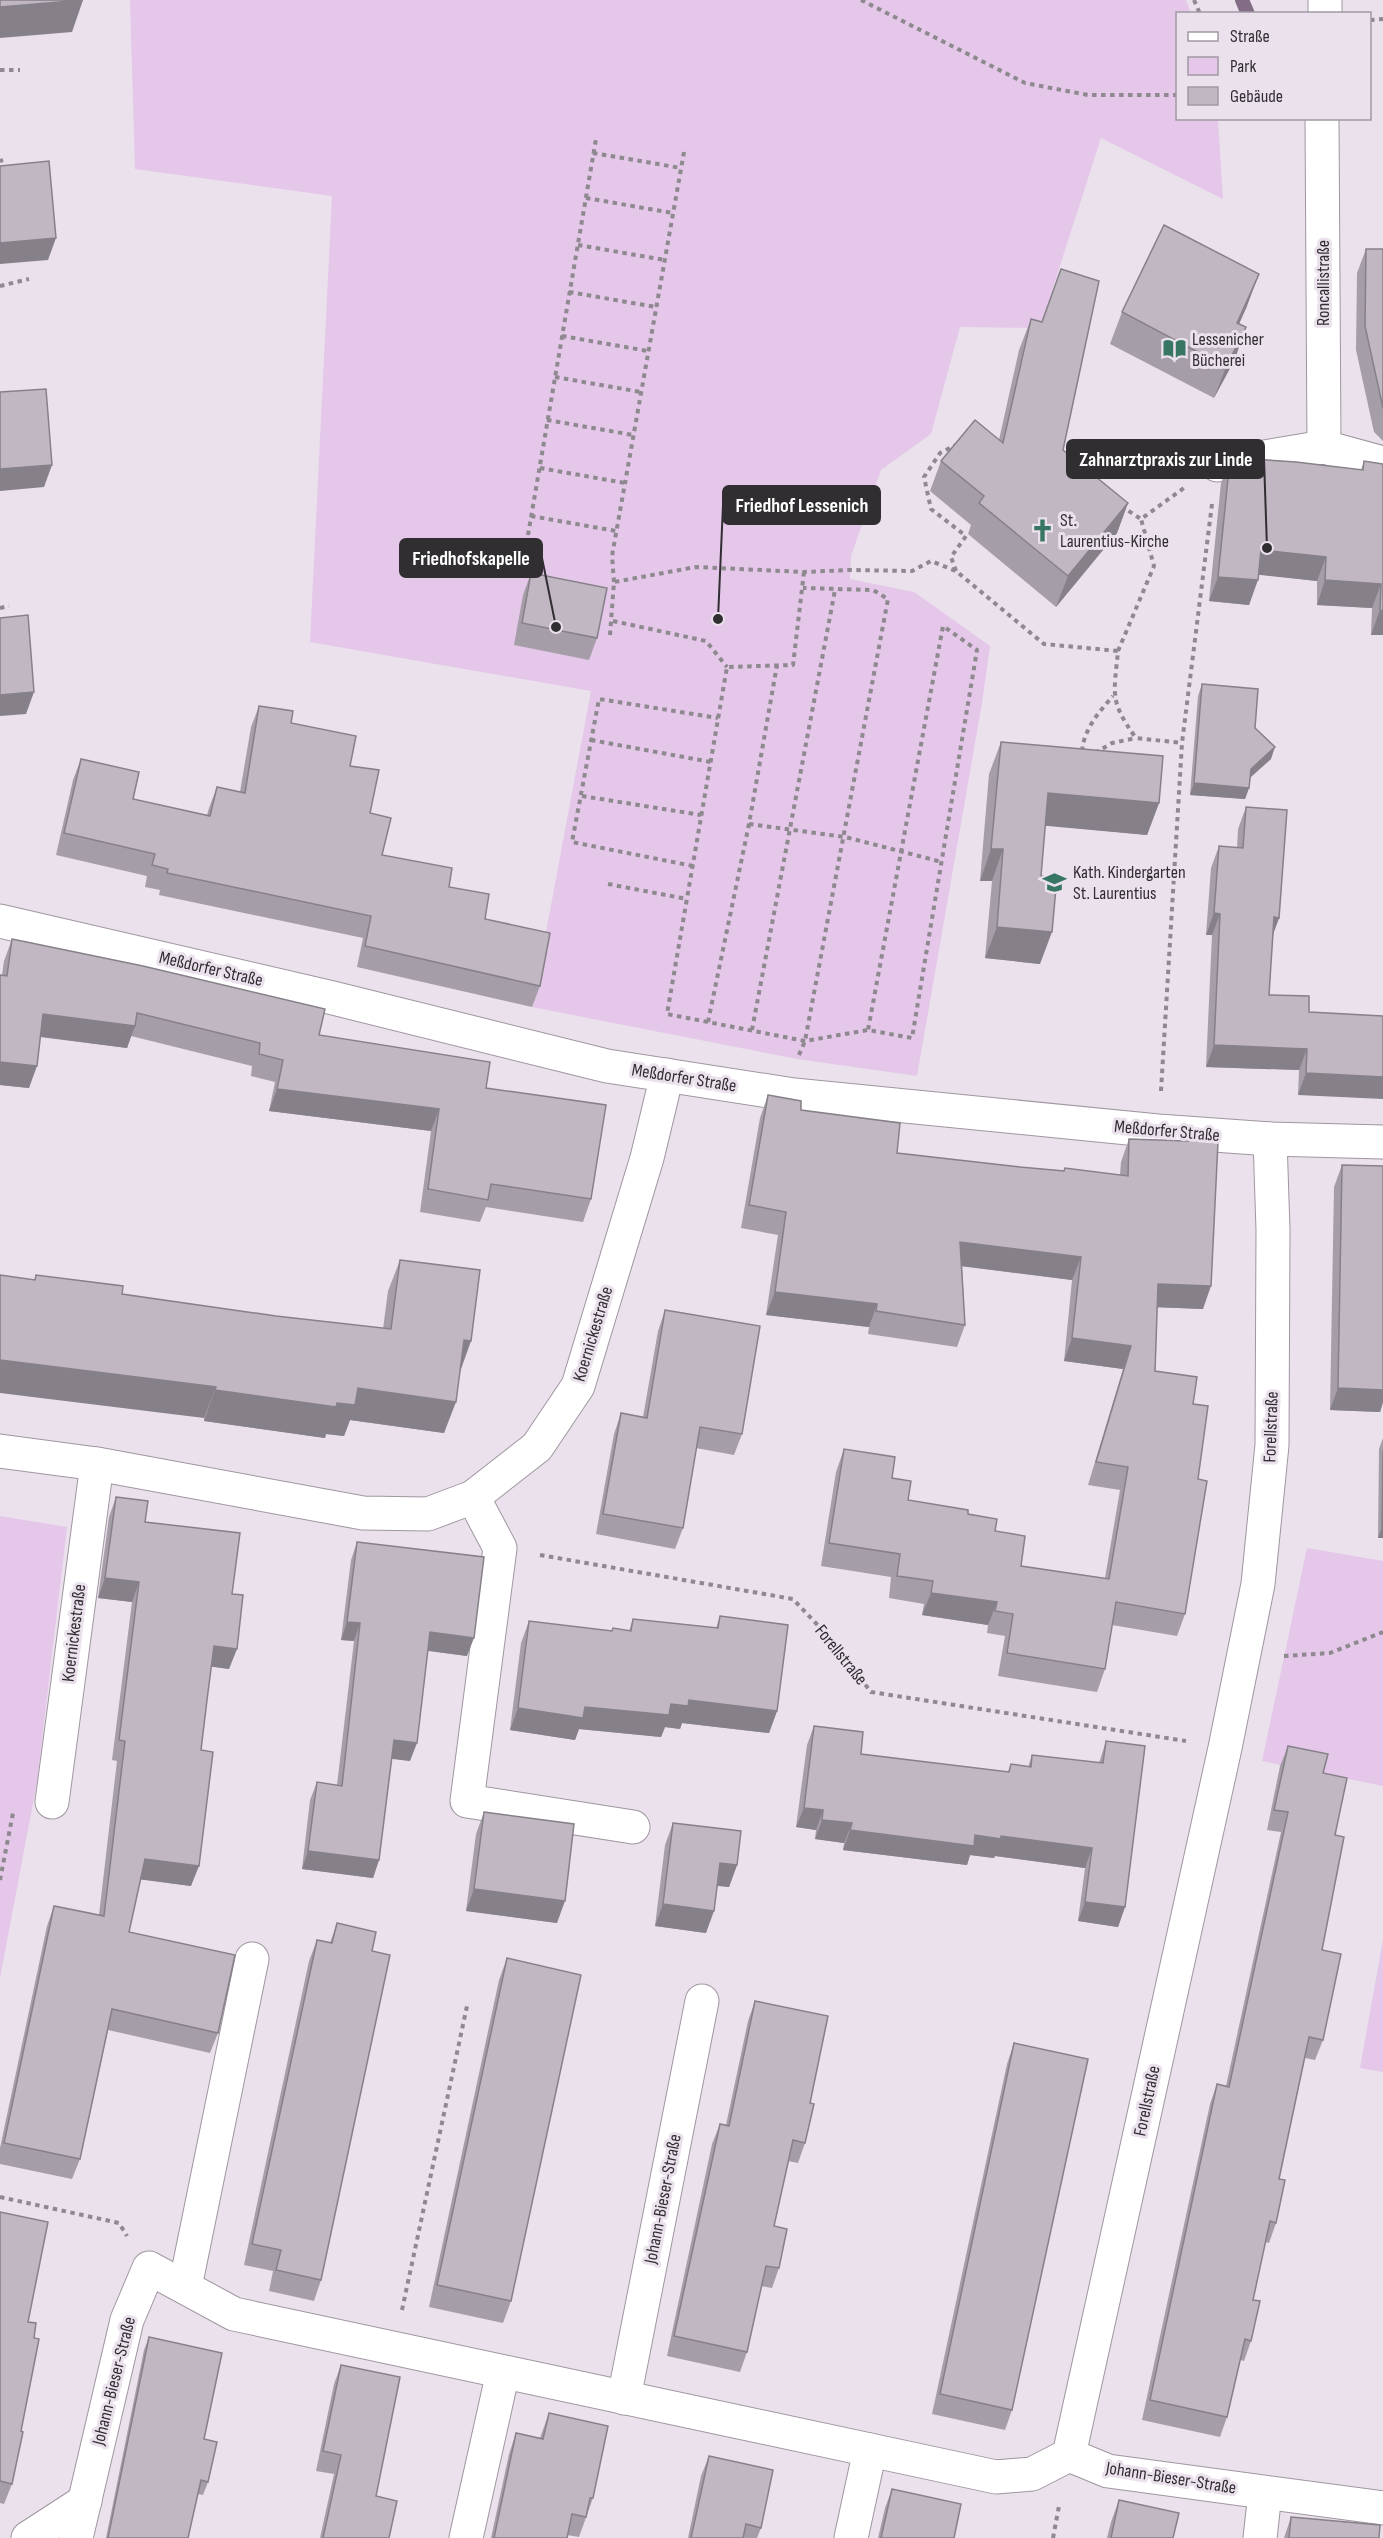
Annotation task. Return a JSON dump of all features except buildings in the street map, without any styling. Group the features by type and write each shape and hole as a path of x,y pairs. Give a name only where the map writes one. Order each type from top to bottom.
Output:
{"street":[{"name":"Roncallistraße","path":"1322,120 1324,447"},
{"path":"1217,465 1324,447 1383,463"},
{"name":"Meßdorfer Straße","path":"0,921 333,998 607,1066 794,1095 1158,1131 1270,1139 1383,1142"},
{"name":"Koernickestraße","path":"0,1450 96,1464 363,1513 428,1514 473,1497 537,1447 578,1386 647,1158 667,1075"},
{"name":"Forellstraße","path":"1069,2455 1226,1748 1258,1584 1272,1445 1273,1230 1270,1139"},
{"name":"Koernickestraße","path":"52,1802 96,1464"},
{"path":"473,1497 500,1548 467,1801 633,1827"},
{"path":"185,2287 252,1959"},
{"name":"Johann-Bieser-Straße","path":"624,2398 702,2001"},
{"path":"150,2268 234,2314 996,2477 1032,2474 1069,2455"},
{"name":"Johann-Bieser-Straße","path":"76,2538 127,2320 150,2268"},
{"path":"466,2538 503,2372"},
{"path":"851,2538 870,2450"},
{"name":"Johann-Bieser-Straße","path":"1069,2455 1108,2471 1383,2508"},
{"path":"1260,2538 1266,2493"},
{"path":"28,2538 85,2501"}],"path":[{"path":"861,0 1025,83 1088,96 1176,95"},
{"path":"0,70 20,70"},
{"path":"528,535 596,139"},
{"path":"610,635 613,621 614,582 612,556 684,152"},
{"path":"593,153 681,168"},
{"path":"586,198 673,213"},
{"path":"578,244 665,260"},
{"path":"0,286 28,279"},
{"path":"569,292 656,307"},
{"path":"562,336 648,351"},
{"path":"555,376 641,392"},
{"path":"547,420 633,435"},
{"path":"956,571 951,557 966,536 931,509 924,477 940,453 963,442"},
{"path":"1141,519 1217,465"},
{"path":"1158,1131 1182,743 1217,465"},
{"path":"539,468 625,483"},
{"path":"1112,500 1141,519 1154,566 1118,651 1113,696 1122,719 1136,738"},
{"path":"531,516 616,531"},
{"path":"614,582 696,567 804,572 912,571 931,561 956,571 1044,644 1118,651"},
{"path":"727,667 794,665 804,572"},
{"path":"797,1059 805,1041 888,599 873,590 803,588"},
{"path":"752,1030 835,590"},
{"path":"0,608 9,606"},
{"path":"613,621 706,641 727,667 667,1014 805,1041 868,1030 912,1038 977,650 942,626 868,1030"},
{"path":"708,1022 749,824 777,665"},
{"path":"1082,757 1083,739 1097,715 1113,696"},
{"path":"693,866 572,842 599,699 718,718"},
{"path":"1090,755 1112,743 1136,738 1182,743"},
{"path":"591,740 711,762"},
{"path":"582,796 701,815"},
{"path":"749,824 845,837 942,862"},
{"path":"608,884 687,899"},
{"name":"Forellstraße","path":"500,1548 794,1599 826,1634 871,1692 1226,1748"},
{"path":"1245,1658 1330,1653 1383,1632"},
{"path":"0,1880 16,1796 52,1802"},
{"path":"394,2348 467,2006"},
{"path":"0,2196 119,2223 150,2268"}],"green space":[{"path":"130,0 1186,0 1191,12 1176,12 1176,120 1218,120 1223,199 1101,138 1040,328 960,327 931,434 881,470 851,556 850,579 914,592 990,646 917,1076 797,1059 532,1007 591,691 310,642 332,196 135,169"},
{"path":"0,1516 67,1527 37,1782 0,1978"},
{"path":"1307,1548 1383,1561 1383,1786 1262,1761"},
{"path":"1383,1940 1383,2072 1360,2068"}],"waterway":[{"path":"1242,0 1247,12"}],"place":[{"name":"Lessenicher Bücherei","path":"1174,349"},
{"name":"St. Laurentius-Kirche","path":"1042,530"},
{"name":"Zahnarztpraxis zur Linde","path":"1267,548"},
{"name":"Friedhof Lessenich","path":"718,619"},
{"name":"Friedhofskapelle","path":"556,627"},
{"name":"Kath. Kindergarten St. Laurentius","path":"1055,882"}]}
